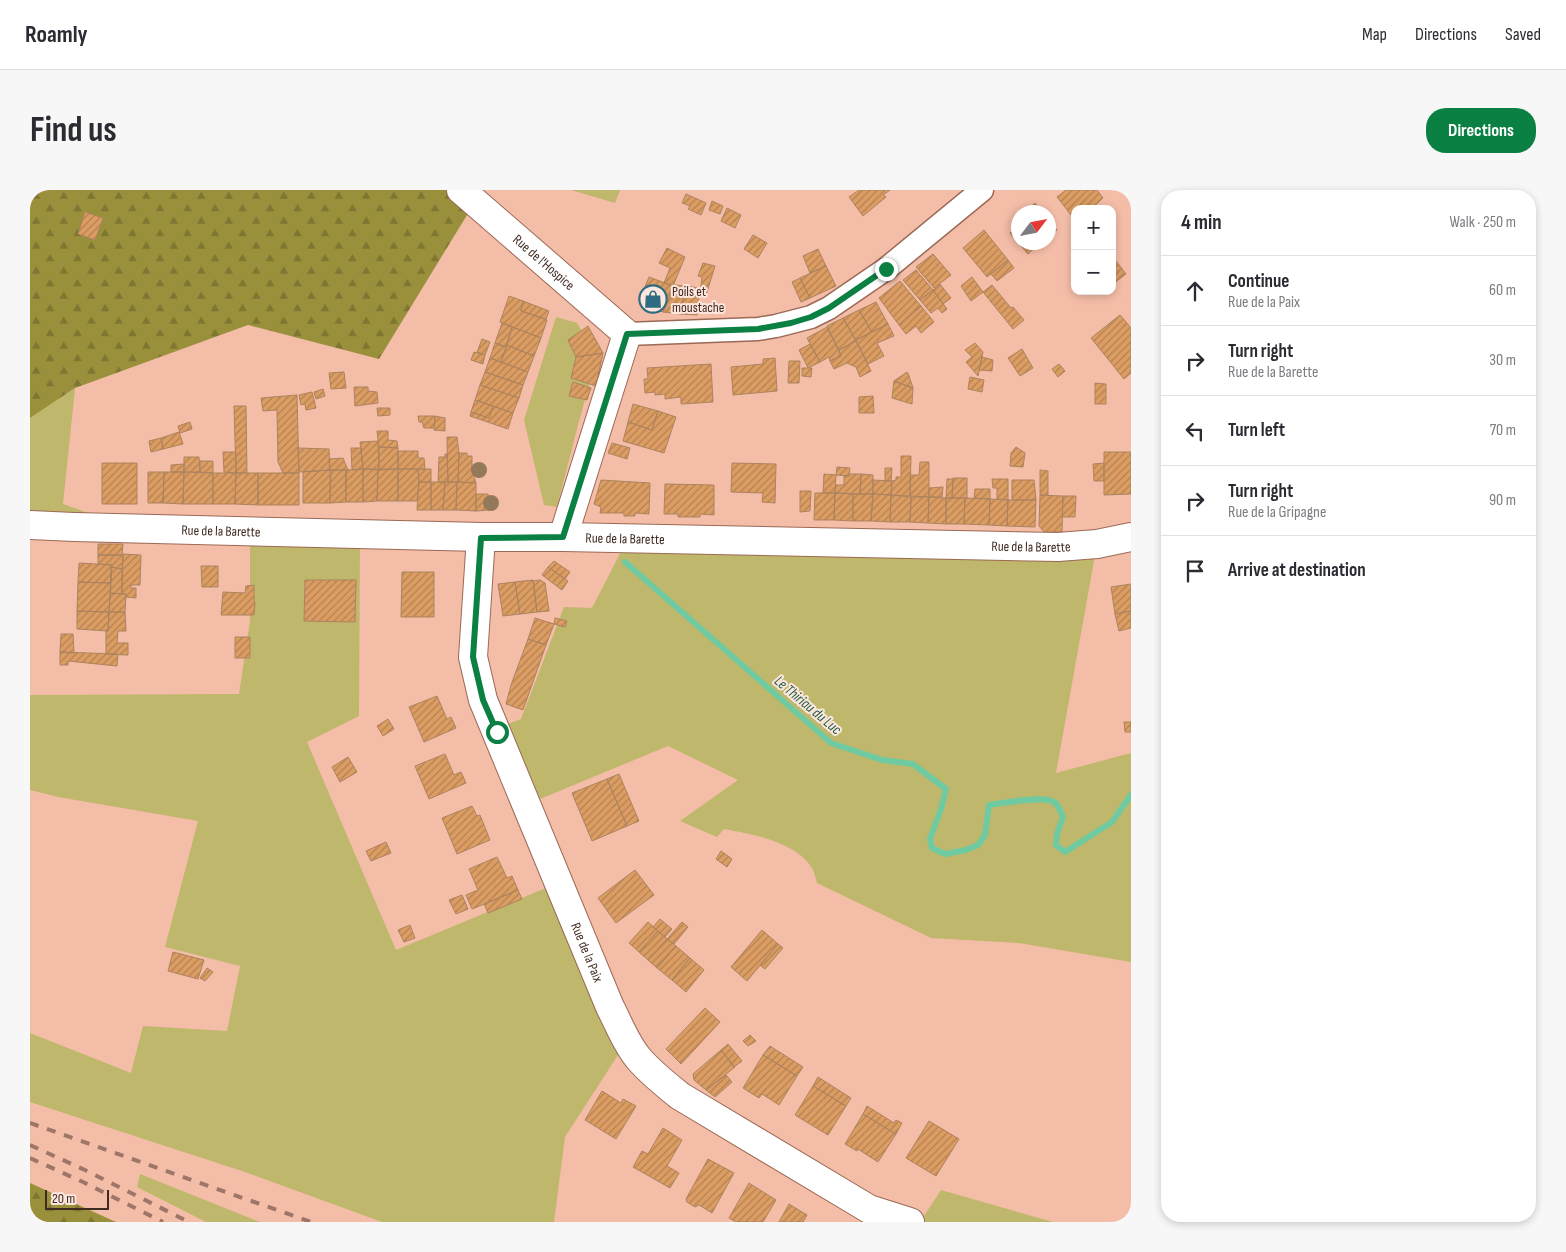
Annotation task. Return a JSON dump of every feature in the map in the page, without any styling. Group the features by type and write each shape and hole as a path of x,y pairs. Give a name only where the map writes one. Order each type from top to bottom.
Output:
{"main road":[{"name":"Rue de l'Hospice","path":"461,190 627,334"},
{"path":"563,537 627,334"},
{"name":"Rue de la Barette","path":"30,525 74,528 481,538 563,537 1058,547 1097,544 1131,537"},
{"name":"Rue de la Paix","path":"481,538 473,657 483,700 610,1007 638,1058 657,1078 680,1096 869,1209 910,1222"}],"street":[{"path":"627,334 758,329 811,317 829,308 886,269 982,190"}],"shaded area":[{"path":"571,190 620,190 615,203"},
{"path":"556,317 577,323 597,357 557,507 544,505 524,420"},
{"path":"75,388 63,504 130,528 30,532 30,418"},
{"path":"250,531 360,534 359,716 307,742 396,950 558,883 627,1041 565,1137 554,1222 382,1222 242,1171 30,1102 30,1033 131,1073 143,1026 227,1031 240,966 165,947 198,821 58,797 30,790 30,695 239,694 250,621"},
{"path":"628,538 1097,544 1056,773 1131,753 1131,962 1019,943 931,938 817,883 812,868 805,859 785,846 760,837 724,829 717,837 680,821 738,780 668,746 540,799 508,724 521,719 564,607 592,608"},
{"path":"140,1174 260,1222 206,1222 137,1187"},
{"path":"941,1190 1053,1222 920,1222"}],"green space":[{"path":"30,190 461,190 475,202 379,359 248,325 75,388 30,418"},
{"path":"30,1183 116,1222 30,1222"}],"building":[{"path":"859,190 890,190 883,195 886,197 863,216 849,197"},
{"path":"1066,190 1097,190 1103,198 1095,205 1071,205 1071,215 1057,197"},
{"path":"686,194 706,203 701,215 688,209 690,206 682,203"},
{"path":"712,201 723,206 720,214 709,210"},
{"path":"727,208 741,215 735,228 721,221"},
{"path":"85,212 103,218 95,240 78,234"},
{"path":"984,230 1008,260 987,277 963,248"},
{"path":"753,235 767,243 758,258 744,249"},
{"path":"667,248 685,257 673,286 664,283 670,268 659,263"},
{"path":"818,249 826,266 810,273 803,256"},
{"path":"933,254 951,275 934,288 916,267"},
{"path":"1008,260 1014,268 997,281 991,274"},
{"path":"1116,261 1126,274 1116,282"},
{"path":"703,263 715,266 706,295 700,293 702,277 698,276"},
{"path":"826,266 836,286 810,298 800,278"},
{"path":"916,270 933,290 920,300 903,280"},
{"path":"649,277 673,286 663,312 639,301"},
{"path":"972,277 983,292 971,301 961,286"},
{"path":"800,278 810,298 801,302 792,282"},
{"path":"900,281 921,306 899,325 879,298"},
{"path":"940,284 951,298 943,304 933,290"},
{"path":"675,285 685,286 681,314 663,312"},
{"path":"992,285 1024,320 1013,329 983,292"},
{"path":"685,286 699,288 697,315 681,314"},
{"path":"933,290 947,309 942,313 938,308 931,313 920,300"},
{"path":"509,296 523,301 521,311 547,320 541,338 500,322"},
{"path":"523,301 549,311 546,319 521,311"},
{"path":"876,302 888,324 872,332 859,310"},
{"path":"921,306 934,322 921,333 916,326 906,334 899,325"},
{"path":"859,310 872,332 856,340 843,318"},
{"path":"1120,315 1131,328 1131,373 1124,379 1091,338"},
{"path":"843,318 856,341 839,350 827,326"},
{"path":"502,323 512,327 506,347 495,343"},
{"path":"888,324 894,336 877,343 884,356 868,364 856,340"},
{"path":"588,326 603,353 576,357 568,340"},
{"path":"512,327 541,338 534,356 507,345"},
{"path":"827,327 841,356 830,361 829,357 820,362 807,338"},
{"path":"482,339 490,342 485,355 477,352"},
{"path":"856,341 871,371 860,377 856,367 847,363 834,369 830,361 841,356 839,350"},
{"path":"495,343 506,347 501,362 490,358"},
{"path":"975,343 983,352 978,376 966,362 972,357 965,350"},
{"path":"810,344 820,362 808,368 799,350"},
{"path":"507,345 534,356 528,372 501,362"},
{"path":"1022,349 1033,368 1020,376 1008,358"},
{"path":"474,352 485,355 483,364 471,360"},
{"path":"603,353 596,386 571,378 576,357"},
{"path":"982,357 993,360 992,371 979,370"},
{"path":"490,358 528,372 523,385 485,372"},
{"path":"775,358 777,391 733,395 731,367 763,364 763,359"},
{"path":"789,361 800,361 799,383 788,383"},
{"path":"711,364 713,402 681,404 681,397 665,399 665,394 645,393 644,379 648,379 647,368"},
{"path":"1059,364 1065,371 1058,377 1052,369"},
{"path":"802,368 812,368 811,377 802,376"},
{"path":"344,372 346,388 331,389 329,373"},
{"path":"485,372 523,385 519,398 480,385"},
{"path":"908,373 913,388 894,381"},
{"path":"970,377 984,380 982,392 968,389"},
{"path":"894,381 913,388 912,404 892,398"},
{"path":"573,382 591,388 587,400 569,396"},
{"path":"1095,383 1106,384 1106,404 1095,404"},
{"path":"480,385 519,398 513,413 475,400"},
{"path":"354,387 368,387 368,391 377,392 378,403 355,406"},
{"path":"323,389 325,396 316,399 314,392"},
{"path":"312,392 316,408 306,410 305,404 301,405 299,395"},
{"path":"297,395 299,473 283,473 278,462 277,410 263,411 261,398"},
{"path":"873,396 874,413 859,413 859,397"},
{"path":"475,400 493,406 489,418 471,412"},
{"path":"633,404 658,411 652,430 628,422"},
{"path":"234,406 246,406 247,473 236,473"},
{"path":"493,406 513,413 508,429 470,416 471,412 489,418"},
{"path":"377,408 390,408 390,415 378,416"},
{"path":"658,411 676,417 664,453 623,441 628,422 652,430"},
{"path":"418,416 435,416 434,428 424,428 422,422 419,422"},
{"path":"435,416 445,418 445,431 434,430"},
{"path":"190,422 192,429 180,433 178,426"},
{"path":"377,431 388,431 388,440 397,441 398,448 379,447"},
{"path":"179,432 183,444 163,449 161,438"},
{"path":"447,437 457,437 459,453 458,482 448,482"},
{"path":"161,438 163,449 151,452 149,441"},
{"path":"378,441 379,470 363,469 360,442"},
{"path":"612,443 630,448 627,459 608,453"},
{"path":"379,447 398,448 398,469 379,470"},
{"path":"1016,447 1025,453 1023,467 1010,466 1011,453"},
{"path":"298,448 329,449 330,470 299,472"},
{"path":"351,448 361,448 363,469 352,470"},
{"path":"398,451 418,451 418,458 424,458 425,469 398,469"},
{"path":"223,452 236,452 236,473 224,472"},
{"path":"1104,452 1131,452 1131,494 1104,495"},
{"path":"459,453 467,453 467,456 472,456 472,471 476,483 458,482"},
{"path":"445,454 447,454 448,482 438,482 439,457 445,457"},
{"path":"901,456 911,456 910,496 891,495 892,481 896,480 896,477 901,477"},
{"path":"184,457 199,457 200,472 184,472"},
{"path":"343,458 348,470 330,470 329,459"},
{"path":"200,461 213,461 213,473 200,472"},
{"path":"920,462 929,462 929,497 910,496 910,475 919,475"},
{"path":"102,463 137,463 137,504 102,504"},
{"path":"732,463 776,464 775,503 762,502 763,493 731,492"},
{"path":"1104,463 1104,481 1094,481 1093,464"},
{"path":"184,464 184,472 171,472 171,465"},
{"path":"837,467 850,468 849,476 836,475"},
{"path":"885,468 892,468 891,481 885,481"},
{"path":"363,469 363,502 346,502 346,470"},
{"path":"363,469 378,469 377,501 363,502"},
{"path":"378,469 398,469 398,501 377,501"},
{"path":"398,469 418,469 417,501 398,501"},
{"path":"418,469 431,469 431,482 419,482"},
{"path":"330,470 330,503 303,503 303,472"},
{"path":"331,470 346,470 346,502 330,503"},
{"path":"1040,470 1048,471 1048,495 1040,495"},
{"path":"148,472 164,472 163,503 148,503"},
{"path":"164,472 184,472 183,504 163,503"},
{"path":"184,472 213,473 213,504 183,504"},
{"path":"213,473 236,473 235,504 213,504"},
{"path":"236,473 258,473 258,505 235,504"},
{"path":"258,473 299,473 299,505 258,505"},
{"path":"824,474 836,475 835,493 823,493"},
{"path":"849,474 861,474 860,494 835,493 836,485 844,485 844,476 849,476"},
{"path":"861,474 873,475 873,494 860,494"},
{"path":"953,478 967,478 967,498 952,498"},
{"path":"947,479 953,479 952,498 946,498"},
{"path":"992,479 1008,479 1008,500 997,499 997,488 993,488"},
{"path":"601,480 650,483 649,514 635,513 635,516 624,516 624,513 600,513 601,507 594,504"},
{"path":"873,480 892,481 891,495 873,494"},
{"path":"1012,480 1034,480 1036,500 1012,500"},
{"path":"419,482 431,482 431,510 417,510"},
{"path":"431,482 445,482 443,510 431,510"},
{"path":"445,482 457,482 456,510 443,510"},
{"path":"457,482 476,483 476,511 456,510"},
{"path":"665,484 714,485 714,515 700,514 700,517 678,517 678,514 664,514"},
{"path":"943,487 942,497 929,497 929,488"},
{"path":"975,489 990,489 990,499 974,498"},
{"path":"800,491 811,491 810,511 800,512"},
{"path":"815,493 835,493 834,520 814,520"},
{"path":"835,493 853,494 853,521 834,520"},
{"path":"476,494 488,494 489,510 476,511"},
{"path":"853,494 873,494 871,521 853,521"},
{"path":"873,494 891,495 890,522 871,521"},
{"path":"891,495 911,497 910,522 890,522"},
{"path":"1040,495 1063,496 1062,532 1044,532 1039,526"},
{"path":"1063,496 1076,496 1075,517 1062,517"},
{"path":"911,497 929,497 928,523 910,522"},
{"path":"929,497 946,498 946,524 928,523"},
{"path":"946,498 965,498 964,524 946,524"},
{"path":"965,498 990,499 989,525 964,524"},
{"path":"990,499 1008,500 1007,526 989,525"},
{"path":"1008,500 1036,500 1035,527 1007,526"},
{"path":"98,544 123,544 122,555 98,555"},
{"path":"123,554 141,555 140,585 131,585 131,588 136,588 136,598 126,597 126,594 122,594"},
{"path":"98,555 123,555 122,569 111,567 112,565 98,564"},
{"path":"554,561 570,572 565,579 548,567"},
{"path":"79,563 112,565 111,583 78,582"},
{"path":"201,566 218,566 218,587 202,587"},
{"path":"111,567 122,569 122,594 110,593"},
{"path":"548,567 568,581 562,590 542,575"},
{"path":"402,572 434,572 434,617 401,617"},
{"path":"305,580 356,580 355,622 304,621"},
{"path":"533,580 537,612 520,614 515,582"},
{"path":"540,580 545,583 549,611 537,612 533,581"},
{"path":"78,582 111,583 109,612 77,611"},
{"path":"515,582 520,614 503,616 498,584"},
{"path":"1131,584 1131,611 1115,614 1111,587"},
{"path":"254,585 254,615 221,615 223,592 245,593 246,586"},
{"path":"110,593 126,594 125,612 109,612"},
{"path":"77,611 109,612 108,631 77,629"},
{"path":"1131,611 1131,628 1119,631 1115,614"},
{"path":"109,612 125,612 126,631 118,631 117,643 128,643 128,655 106,654 106,630 108,631"},
{"path":"535,618 554,624 546,645 528,639"},
{"path":"555,618 567,621 565,627 554,624"},
{"path":"61,634 73,634 74,653 60,652"},
{"path":"235,637 250,637 250,658 235,658"},
{"path":"528,639 546,645 523,710 506,704"},
{"path":"60,652 118,654 117,666 68,661 68,665 60,665"},
{"path":"437,696 447,719 451,717 456,728 424,742 409,707"},
{"path":"388,719 394,729 383,736 377,726"},
{"path":"1124,722 1131,722 1131,732 1125,732"},
{"path":"445,754 454,775 461,772 466,783 429,799 415,766"},
{"path":"348,757 357,772 340,782 332,767"},
{"path":"619,774 639,821 627,826 607,779"},
{"path":"607,779 627,826 592,841 572,793"},
{"path":"472,806 477,816 480,815 490,840 457,854 442,818"},
{"path":"386,842 391,853 371,861 366,851"},
{"path":"721,851 732,859 727,867 716,859"},
{"path":"497,857 507,878 512,876 518,890 472,909 466,895 478,890 469,869"},
{"path":"635,870 654,895 616,923 598,898"},
{"path":"518,890 522,899 488,913 484,904"},
{"path":"462,895 468,909 456,914 449,900"},
{"path":"660,919 672,929 665,937 653,927"},
{"path":"648,922 658,931 639,952 629,943"},
{"path":"682,922 688,927 674,944 667,939"},
{"path":"410,925 415,938 404,942 398,930"},
{"path":"762,930 778,944 747,981 731,967"},
{"path":"658,931 667,939 648,960 639,952"},
{"path":"667,939 676,946 657,968 648,960"},
{"path":"778,944 783,948 765,969 760,965"},
{"path":"676,946 690,958 672,980 657,968"},
{"path":"173,952 204,960 198,979 168,971"},
{"path":"690,958 704,970 686,992 672,980"},
{"path":"207,968 213,972 205,981 200,978"},
{"path":"705,1008 720,1022 681,1064 666,1049"},
{"path":"750,1035 756,1041 748,1046 743,1041"},
{"path":"728,1044 742,1061 734,1067 721,1050"},
{"path":"770,1046 803,1067 797,1076 763,1055"},
{"path":"721,1050 735,1067 706,1090 694,1080 693,1074"},
{"path":"763,1055 797,1076 779,1105 762,1094 759,1098 743,1088"},
{"path":"726,1075 732,1082 715,1097 706,1090"},
{"path":"818,1077 851,1098 846,1106 813,1086"},
{"path":"813,1086 846,1106 828,1135 795,1115"},
{"path":"602,1091 621,1103 623,1099 636,1106 616,1139 585,1120"},
{"path":"867,1106 894,1123 896,1120 902,1123 896,1134 863,1114"},
{"path":"863,1114 896,1134 878,1162 858,1149 857,1151 845,1144"},
{"path":"929,1121 959,1139 936,1176 906,1158"},
{"path":"663,1128 682,1140 667,1166 679,1173 670,1188 633,1167 642,1151 648,1154"},
{"path":"708,1159 734,1173 712,1213 699,1205 695,1207 687,1202 686,1199"},
{"path":"749,1183 776,1200 763,1222 736,1222 729,1218"},
{"path":"789,1204 807,1215 803,1222 779,1222"}],"waterway":[{"name":"Le Thiriau du Luc","path":"625,562 831,743 882,760 913,764 946,789 930,839 932,848 945,854 966,850 978,845 985,835 989,805 1039,799 1052,801 1059,808 1063,817 1057,834 1056,845 1065,852 1112,822 1131,795"}],"railway":[{"path":"30,1123 311,1222"},
{"path":"30,1145 189,1222"},
{"path":"30,1158 163,1222"}],"place":[{"name":"Poils et moustache","path":"653,299"}],"route":[{"path":"497,732 483,700 473,657 481,538 563,537 627,334 758,329 791,323 811,317 829,308 886,269"}]}
